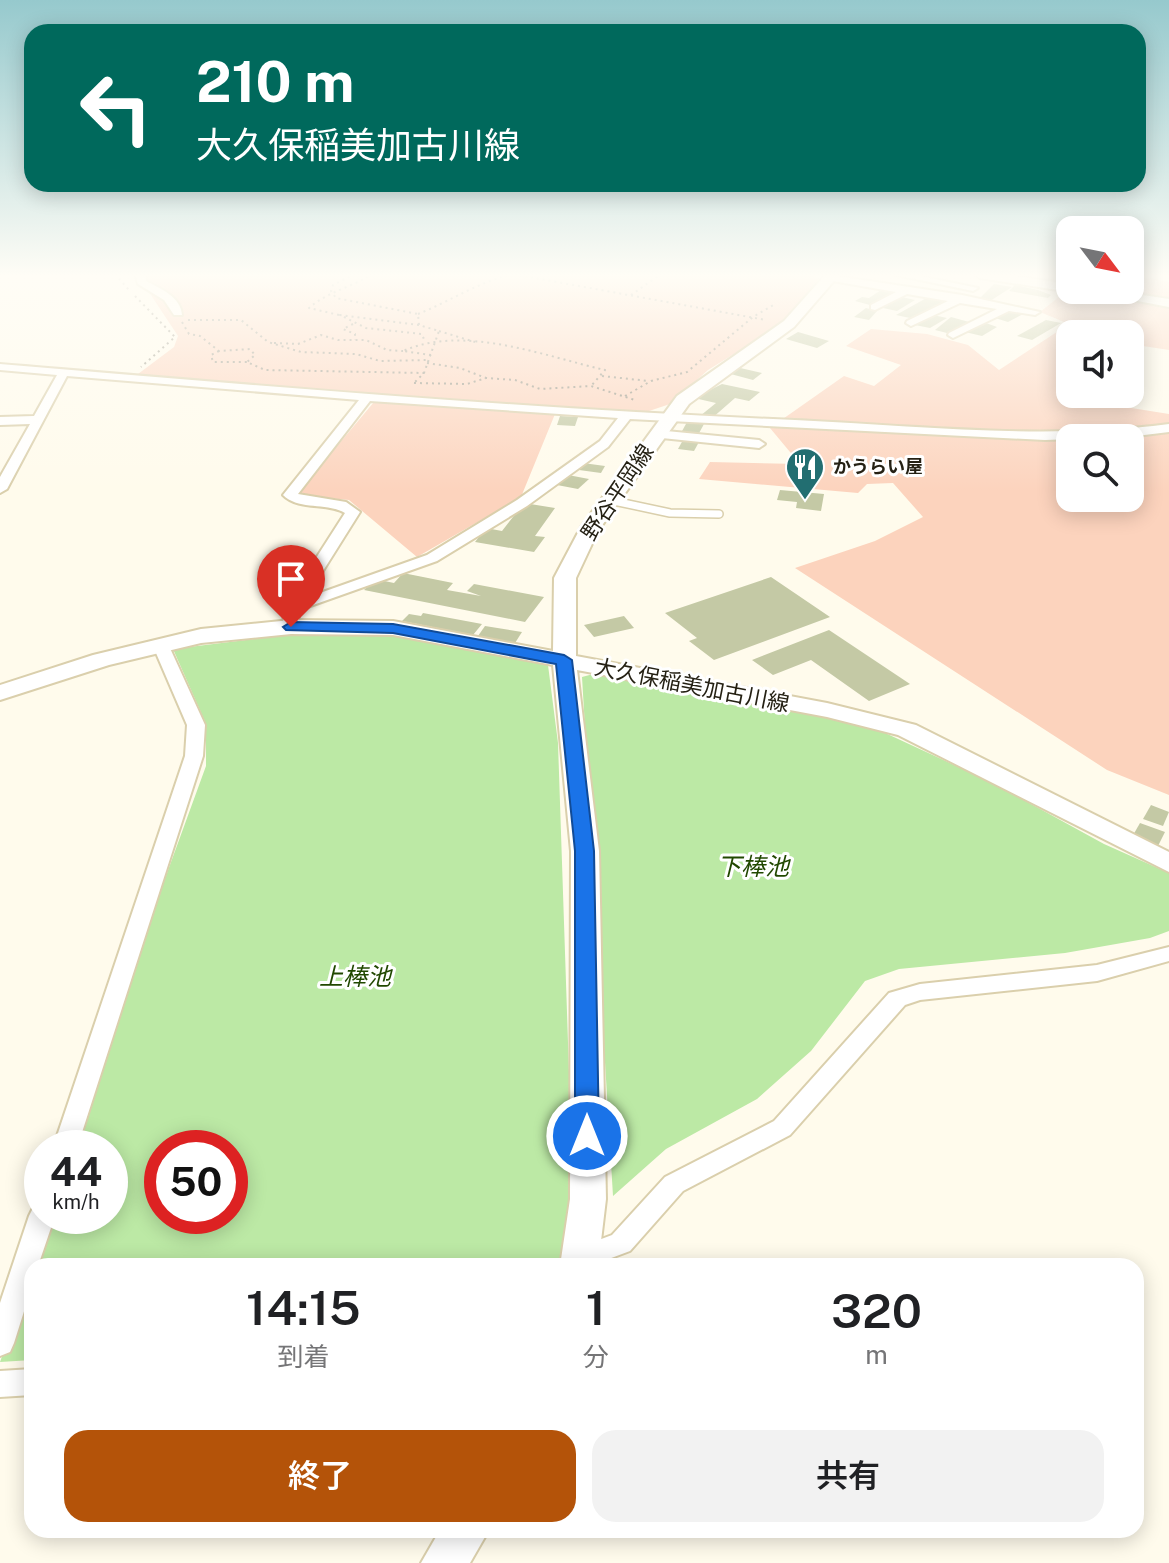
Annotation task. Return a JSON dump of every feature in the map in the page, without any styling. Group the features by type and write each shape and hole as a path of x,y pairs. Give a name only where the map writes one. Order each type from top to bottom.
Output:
{"main road":[{"name":"野谷平岡線","path":"581,1258 588,1199 585,851 564,660 565,578 588,531 662,426 683,400 747,347"},
{"name":"大久保稲美加古川線","path":"0,693 161,646 291,617 393,628 827,710 907,730 1169,863"},
{"path":"443,1563 461,1538"}],"street":[{"path":"0,367 366,399 626,416 759,444"},
{"path":"0,489 35,420 64,372"},
{"path":"291,617 353,512 341,505 296,499 290,495 366,399"},
{"path":"291,617 432,558 522,503 604,444 626,416"},
{"path":"0,421 35,420"},
{"path":"662,426 1123,436 1169,428"},
{"path":"71,1130 194,756 196,725 161,646"},
{"path":"589,1258 621,1243 674,1184 782,1128 897,999 920,992 1097,973 1169,954"},
{"path":"28,1258 36,1234"},
{"path":"0,1343 24,1270"},
{"path":"0,1384 24,1382"}],"lane":[{"path":"609,500 670,513 719,514"}],"path":[{"path":"127,378 168,347"},
{"path":"214,347 219,351"},
{"path":"284,347 301,352 356,354 380,361 427,361 460,368 486,378 515,380 540,389 591,386 624,397 651,381 687,372 717,347"},
{"path":"381,347 431,355"},
{"path":"403,351 408,347"},
{"path":"434,347 424,373 414,383 467,384 486,378"},
{"path":"507,347 605,370 591,386"},
{"path":"247,362 255,355 250,349 219,351 211,355 213,362 247,362 265,370 424,373"},
{"path":"602,376 651,381"}],"shaded area":[{"path":"174,347 745,347 708,370 670,404 637,415 134,377"},
{"path":"849,347 970,347 999,370 1034,347 1056,347 1056,408 1131,408 1169,414 1169,795 1107,770 795,568 875,541 923,517 893,483 867,484 858,493 699,479 710,462 800,464 770,428 844,376 874,386 901,365"},
{"path":"374,402 555,414 521,497 417,557 349,500 296,495"}],"water":[{"name":"上棒池","path":"317,631 405,634 533,659 548,665 558,743 573,1192 570,1230 562,1258 38,1258 47,1234 128,1234 128,1130 84,1130 159,895 206,766 206,724 173,649"},
{"name":"下棒池","path":"597,673 810,714 883,732 991,782 1104,844 1169,873 1169,931 1150,938 1065,953 899,969 865,981 811,1051 757,1099 666,1149 613,1196 582,677"},
{"path":"24,1295 24,1360 0,1362"}],"building":[{"path":"736,367 762,373 753,380 727,373"},
{"path":"722,384 760,392 749,401 735,398 711,419 700,416 716,403 694,398"},
{"path":"560,416 578,417 575,426 557,425"},
{"path":"687,422 704,424 698,435 681,433"},
{"path":"683,440 699,442 694,451 678,449"},
{"path":"583,463 605,466 601,473 579,470"},
{"path":"568,475 589,479 578,489 557,485"},
{"name":"かうらい屋","path":"780,490 824,494 821,511 796,508 797,502 777,500"},
{"path":"524,503 555,508 535,536 545,537 534,552 475,542 486,528 502,531"},
{"path":"403,573 453,583 447,590 481,596 467,591 474,584 544,597 525,622 364,590 375,579 394,583"},
{"path":"771,577 830,617 714,660 689,641 697,638 665,613"},
{"path":"423,613 482,624 473,635 402,621 409,614 421,616"},
{"path":"624,616 634,628 594,637 584,625"},
{"path":"485,626 522,632 515,643 478,636"},
{"path":"829,630 910,684 869,701 811,660 773,675 752,660"},
{"path":"1151,805 1169,812 1163,826 1143,819"},
{"path":"1140,823 1165,832 1158,846 1132,837"}],"place":[{"name":"かうらい屋","path":"805,501"}],"route":[{"path":"291,627 393,628 564,660 585,851 587,1136"}]}
